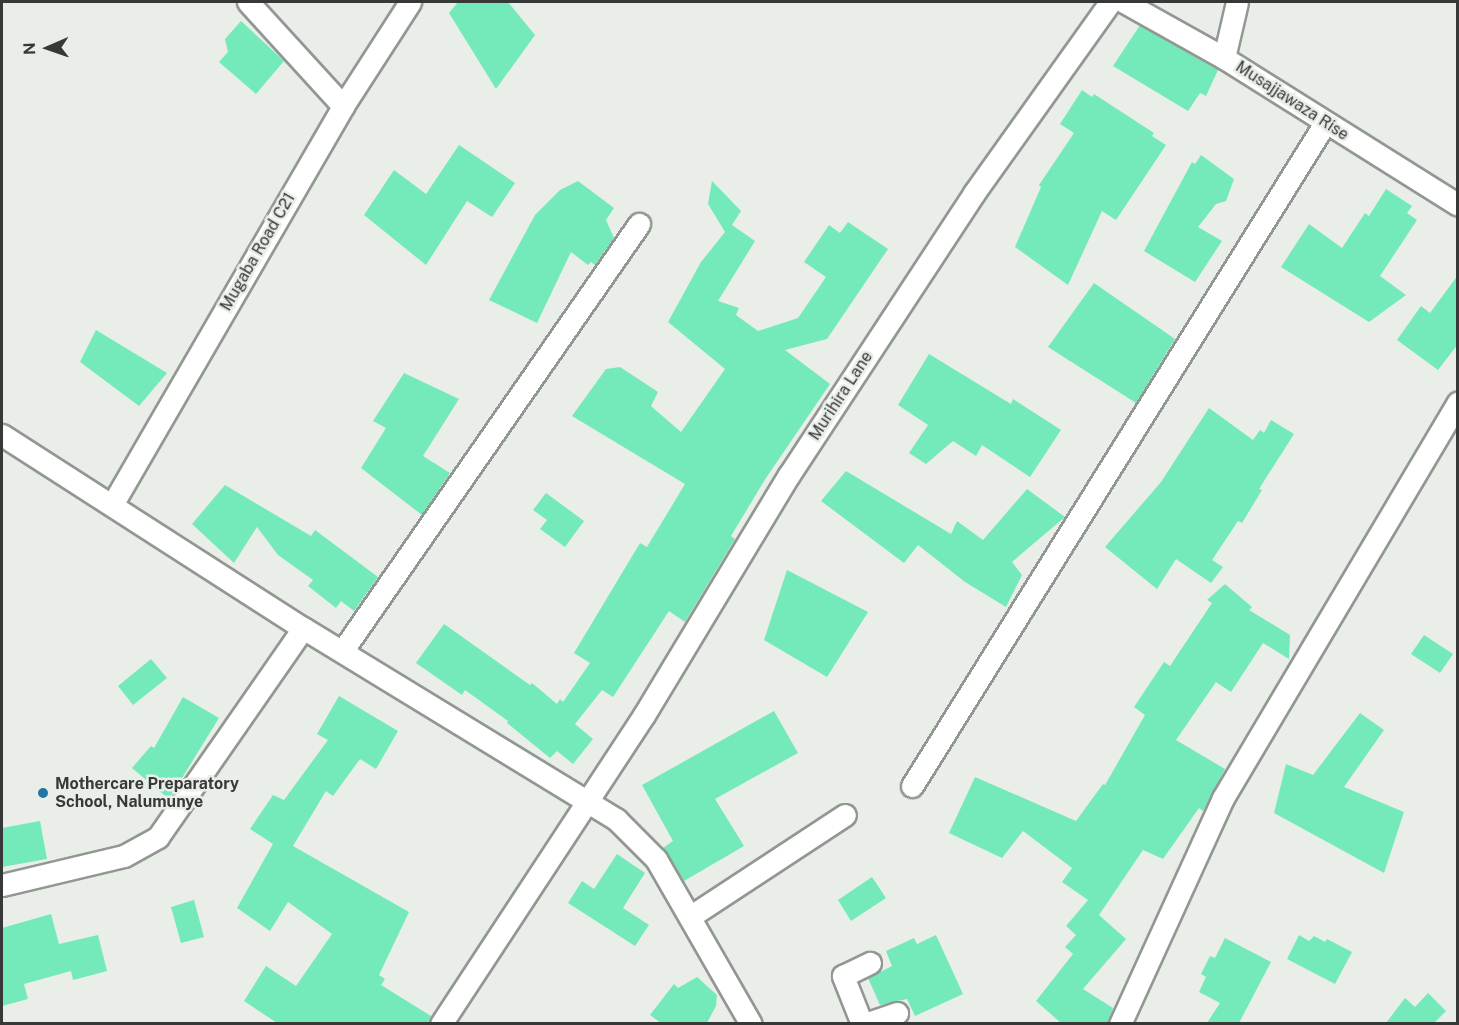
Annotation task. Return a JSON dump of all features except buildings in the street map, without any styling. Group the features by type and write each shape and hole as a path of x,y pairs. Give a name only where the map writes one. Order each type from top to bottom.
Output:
{"street":[{"path":"248,2 343,106"},
{"name":"Mugaba Road C21","path":"112,505 343,106 410,2"},
{"name":"Murihira Lane","path":"441,1023 644,715 789,475 974,193 1110,2"},
{"name":"Musajjawaza Rise","path":"1124,2 1224,58 1458,205"},
{"path":"1224,58 1237,2"},
{"path":"912,786 1325,123"},
{"path":"343,650 639,224"},
{"path":"1119,1023 1224,798 1458,403"},
{"path":"2,435 303,628 343,650 616,819 656,860 691,916 751,1023"},
{"path":"2,885 124,856 158,837 303,628"},
{"path":"691,916 845,815"},
{"path":"870,963 843,976 864,1023 897,1013"}],"place":[{"name":"Mothercare Preparatory School, Nalumunye","path":"43,793"}]}
